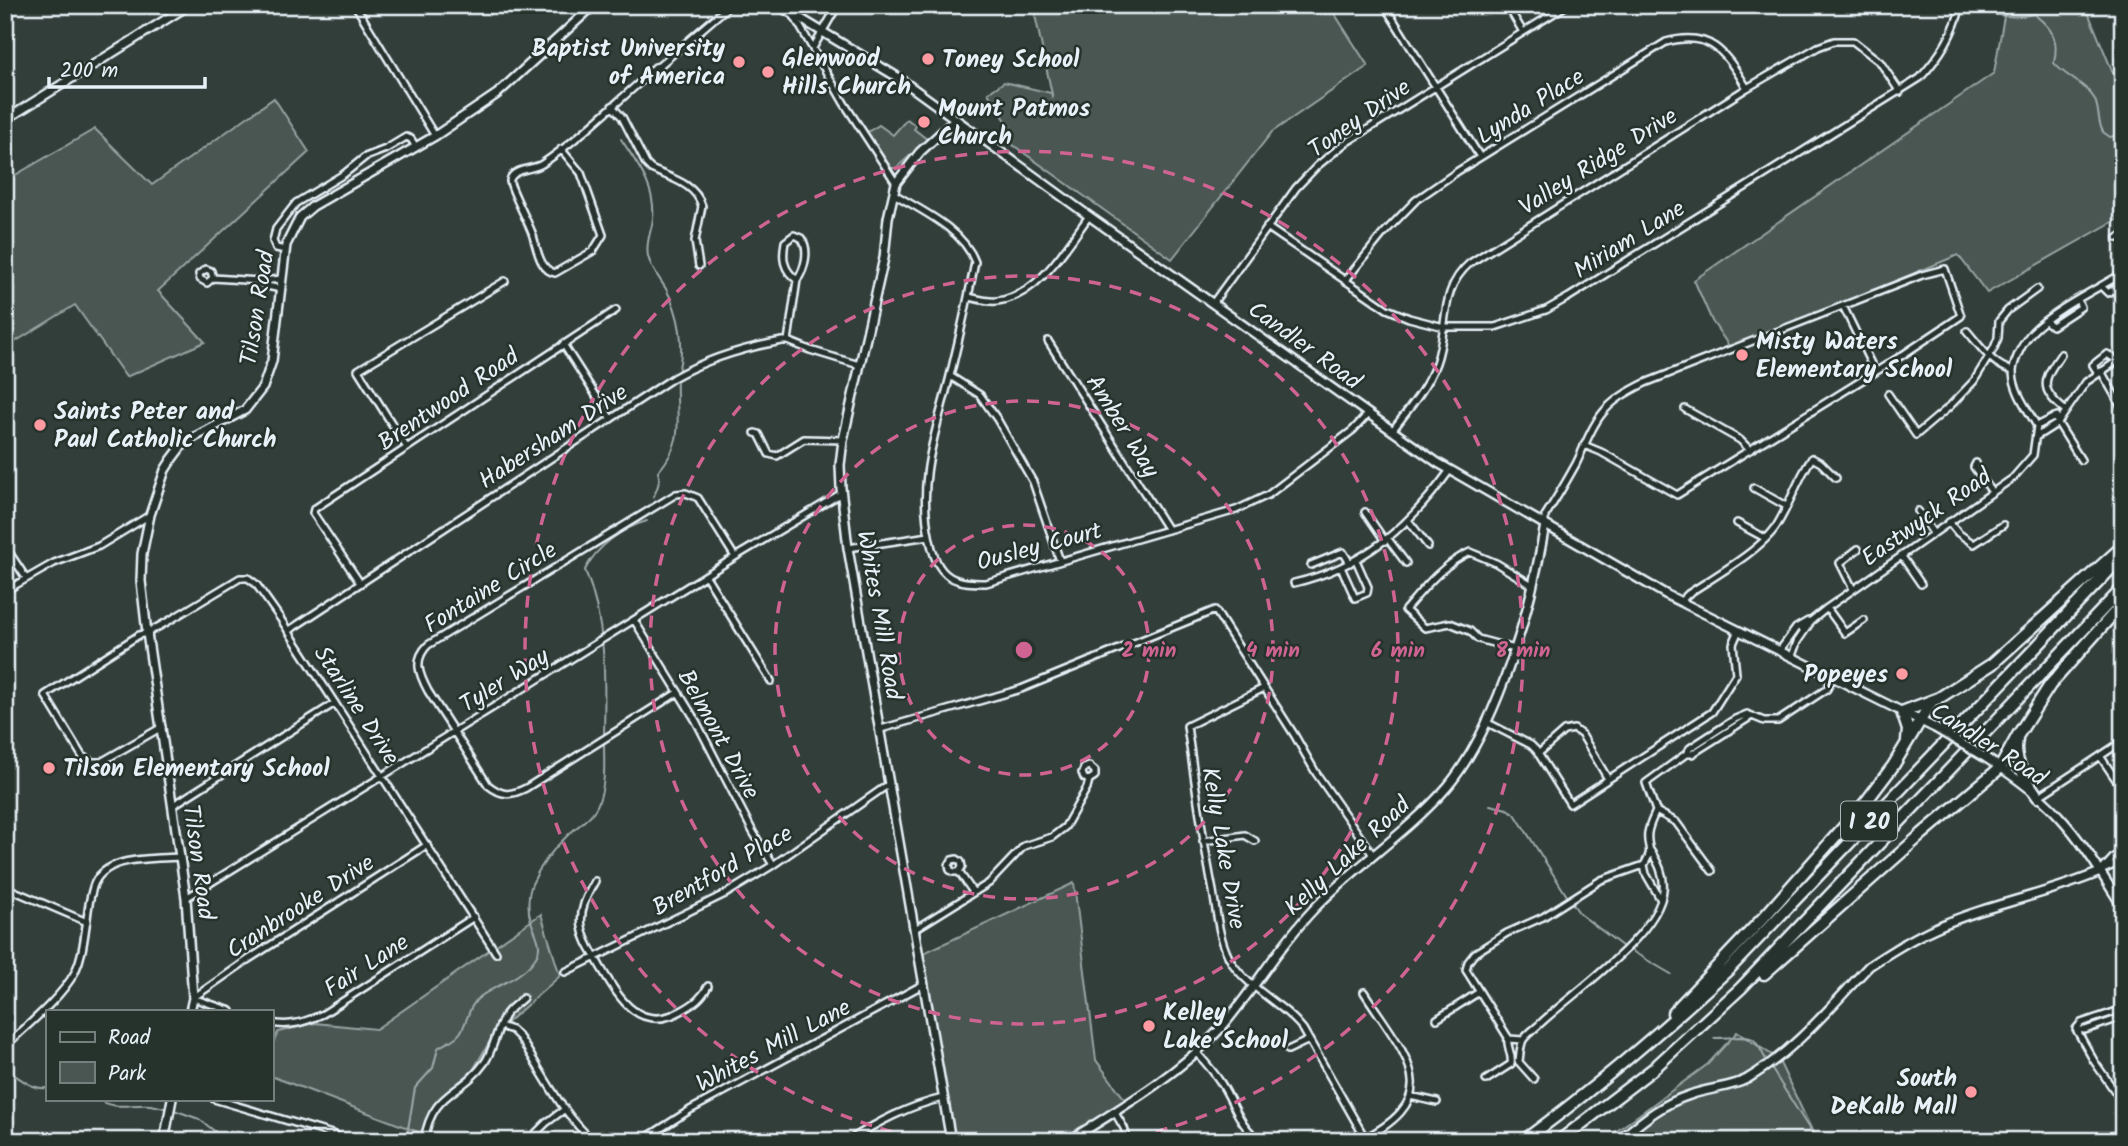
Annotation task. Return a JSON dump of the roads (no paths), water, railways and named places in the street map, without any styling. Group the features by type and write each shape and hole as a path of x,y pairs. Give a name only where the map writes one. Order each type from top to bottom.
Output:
{"highway":[{"path":"1906,744 1908,730 1902,712 1932,701 1992,664 2123,546"},
{"name":"I 20","path":"1523,1141 1608,1077 1729,969 2123,556"},
{"name":"I 20","path":"1559,1141 1653,1069 1765,965 2123,588"},
{"path":"1694,1033 2000,768 2018,734 2050,685 2123,603"},
{"path":"1608,1077 1662,1025 1827,847 1880,785 1932,701"},
{"path":"2018,734 2015,755 2038,797"}],"street":[{"path":"6,118 189,5"},
{"path":"355,5 435,136"},
{"name":"Tilson Road","path":"190,1010 193,998 186,898 141,581 142,554 150,515 165,470 181,447 245,410 262,387 272,361 285,250 300,217 313,206 435,136 497,94 594,5"},
{"path":"561,149 581,173 603,235 593,251 555,273 548,271 542,263 526,216 509,181 515,173 536,168 561,149 730,5"},
{"name":"Candler Road","path":"778,5 898,78 1450,470 1680,602 1833,676 1986,758 2057,813 2123,908"},
{"path":"813,48 838,5"},
{"path":"1384,5 1480,157"},
{"path":"1507,5 1523,32"},
{"name":"Toney Drive","path":"1213,303 1296,188 1326,158 1344,144 1567,5"},
{"name":"Miriam Lane","path":"1267,227 1387,309 1444,327 1495,327 1546,310 1900,92 1920,78 1941,53 1954,30 1961,5"},
{"path":"793,13 844,103 897,183"},
{"name":"Lynda Place","path":"1345,281 1383,234 1416,200 1666,41 1679,38 1700,39 1721,50 1746,88"},
{"name":"Valley Ridge Drive","path":"1392,431 1432,373 1453,283 1460,271 1470,263 1746,88 1818,47 1834,41 1853,41 1880,62 1900,92"},
{"path":"612,106 622,117 646,164 651,169 688,185 700,200 702,206 695,241 699,265"},
{"name":"Whites Mill Road","path":"951,1141 848,548 840,465 897,183 920,152 956,119"},
{"path":"285,250 276,248 273,241 276,229 296,203 365,158 401,139 411,139 416,147"},
{"name":"Ousley Court","path":"894,194 953,232 968,248 975,262 969,297 927,467 925,495 929,536 940,568 951,578 986,583 1236,510 1268,495 1353,430 1368,414"},
{"path":"969,297 995,301 1028,290 1063,251 1089,216"},
{"path":"797,280 785,267 783,257 785,242 798,235 807,248 801,275 797,280 788,341 859,365"},
{"path":"1545,525 1545,516 1601,414 1627,393 1645,383 1922,275 1945,269 1961,316 1677,495 1584,445"},
{"path":"2056,420 2037,426 2016,389 2013,371 2017,358 2031,333 2046,321 2052,326 2081,307 2078,300 2123,272"},
{"path":"213,278 260,281 282,279"},
{"path":"260,281 267,286 281,289"},
{"path":"407,448 358,370 505,281"},
{"path":"2102,286 2108,293 2123,283"},
{"path":"1888,394 1916,435 1949,408 1974,380 1989,358 1998,338 1999,321 2014,305 2037,289"},
{"path":"1843,306 1875,372"},
{"name":"Brentwood Road","path":"360,583 313,513 314,509 616,310"},
{"path":"1967,331 1989,358 2001,367 2013,371"},
{"name":"Habersham Drive","path":"288,631 673,378 701,363 736,350 788,341"},
{"name":"Amber Way","path":"1048,341 1168,530"},
{"path":"562,344 611,419"},
{"path":"2061,354 2045,383 2048,394 2066,411"},
{"path":"2120,359 2107,355 2093,365 2123,410"},
{"path":"2036,437 2066,411 2086,382 2099,372"},
{"path":"950,376 980,395 997,419 1033,482 1060,561"},
{"path":"1685,409 1740,440 1750,450"},
{"path":"2056,420 2081,460"},
{"name":"Eastwyck Road","path":"1780,650 1800,630 1801,623 1811,620 2013,478 2033,455 2037,426"},
{"path":"755,433 759,434 769,454 777,456 807,438 843,440"},
{"path":"1680,602 1757,547 1777,526 1800,476 1812,458 1836,478"},
{"path":"1976,463 1974,467 1992,492"},
{"path":"1294,583 1353,562 1386,540 1408,520 1450,470"},
{"path":"1754,488 1786,506"},
{"name":"Fontaine Circle","path":"677,693 514,794 506,795 488,785 428,691 419,671 420,655 428,645 676,494 686,493 698,498 735,557"},
{"name":"Tyler Way","path":"186,898 842,493"},
{"path":"1918,511 1933,533"},
{"path":"1365,512 1406,563"},
{"path":"5,591 54,563 99,546 150,515"},
{"path":"1408,520 1428,546"},
{"path":"1949,522 1958,533 1974,544 2003,525"},
{"path":"1737,523 1765,538"},
{"name":"Kelly Lake Road","path":"1068,1141 1197,1053 1222,1026 1310,913 1342,881 1418,817 1448,786 1486,722 1515,649 1545,525"},
{"path":"848,548 929,536"},
{"path":"5,546 26,578"},
{"path":"1853,589 1840,563 1858,549"},
{"path":"1311,565 1343,552 1353,562 1368,587 1367,593 1355,598 1341,567"},
{"path":"1515,649 1478,639 1470,631 1450,623 1424,628 1405,611 1419,593 1458,558 1470,552 1496,563 1532,584"},
{"path":"1901,555 1921,584"},
{"path":"706,576 771,681"},
{"name":"Starline Drive","path":"147,633 231,581 244,577 257,584 496,953"},
{"path":"1827,608 1845,633 1864,620"},
{"path":"881,729 1021,690 1215,610 1317,773 1373,855"},
{"name":"Belmont Drive","path":"634,620 696,721 753,832 773,864"},
{"path":"1486,722 1531,745 1570,804 1712,712 1736,674 1733,644 1739,630"},
{"path":"1793,656 1800,630"},
{"path":"147,633 139,635 45,695 82,756 92,762 101,762 162,727"},
{"path":"1712,871 1676,822 1656,811 1646,783 1686,754 1690,748 1735,719 1747,714 1766,722 1778,721 1827,690 1833,676"},
{"name":"Kelly Lake Drive","path":"1264,688 1187,726 1203,841 1224,949 1234,966 1253,986 1293,1016 1309,1040 1362,1139"},
{"path":"172,806 335,703"},
{"path":"1538,754 1564,731 1574,729 1583,735 1608,779"},
{"path":"2038,797 2123,741"},
{"path":"2100,756 2123,790"},
{"path":"915,929 989,883 1024,846 1052,836 1065,827 1089,780"},
{"name":"Brentford Place","path":"565,972 727,893 889,784"},
{"path":"1519,1061 1523,1040 1594,979 1642,932 1661,900 1664,889 1661,869 1650,850 1647,836 1649,824 1656,811"},
{"path":"1203,841 1245,835 1255,841"},
{"name":"Cranbrooke Drive","path":"193,998 427,845"},
{"path":"1650,850 1644,865 1646,874 1661,900"},
{"path":"2100,872 2123,851"},
{"path":"5,1046 69,982 81,958 86,938 93,885 108,869 129,861 179,857"},
{"path":"1618,1141 1656,1110 1675,1100 1746,1079 1784,1054 1869,967 1885,956 1934,929 1964,917 2071,885 2123,861"},
{"path":"1486,1080 1510,1065 1508,1037 1466,970 1468,962 1475,953 1507,933 1543,917 1601,880 1644,865"},
{"path":"959,872 972,892"},
{"path":"594,881 585,898 582,927 588,945 612,987 634,1011 645,1016 664,1018 702,998 708,986"},
{"path":"6,890 86,922"},
{"name":"Fair Lane","path":"273,1024 283,1026 296,1024 323,1014 474,917"},
{"name":"Whites Mill Lane","path":"641,1141 690,1110 924,984"},
{"path":"1362,1139 1402,1113 1410,1096 1413,1077 1409,1063 1364,992"},
{"path":"1437,1019 1479,992"},
{"path":"193,998 228,1010"},
{"path":"424,1141 427,1123 434,1109 485,1062 509,1010 523,998"},
{"path":"2076,1029 2081,1023 2123,1009"},
{"path":"2076,1029 2085,1030 2123,1017"},
{"path":"500,1026 512,1030 520,1038 578,1127 594,1141"},
{"path":"2076,1029 2123,1103"},
{"path":"1508,1037 1523,1040"},
{"path":"1288,1050 1309,1040"},
{"path":"1197,1053 1222,1083 1241,1121 1262,1141"},
{"path":"1511,1059 1519,1061 1534,1079"},
{"path":"1410,1096 1437,1102"},
{"path":"848,1141 921,1103 943,1098"},
{"path":"164,1141 172,1100"},
{"path":"217,1100 332,1134 347,1141"},
{"path":"528,1141 565,1108"},
{"path":"1114,1111 1128,1141"}],"waterway":[{"path":"1964,5 1998,15 2034,14"},
{"path":"2031,5 2034,14 2054,38 2054,63 2094,98 2103,132 2110,137 2123,134"},
{"path":"621,139 644,176 652,196 653,218 647,246 648,256 671,299 678,319 681,341 678,373"},
{"path":"653,498 659,482 658,472 673,449 676,438 677,379"},
{"path":"604,737 601,632 585,570 603,546 628,528 647,521"},
{"path":"406,1141 415,1088 433,1068 438,1048 460,1033 477,1000 522,972 537,955 538,940 528,902 531,888 552,852 597,807 604,779 604,742"},
{"path":"1490,805 1515,814 1567,896"},
{"path":"1572,903 1580,914 1622,946"},
{"path":"1630,950 1671,974"},
{"path":"1714,1038 1751,1038 1758,1044 1766,1060"},
{"path":"1771,1068 1817,1141"},
{"path":"5,1070 30,1085 46,1088"},
{"path":"100,1100 117,1106 151,1105 169,1109"},
{"path":"174,1110 199,1119 217,1133 250,1141"}],"place":[{"name":"Toney School","path":"928,59"},
{"name":"Baptist University of America","path":"739,62"},
{"name":"Glenwood Hills Church","path":"768,72"},
{"name":"Mount Patmos Church","path":"924,122"},
{"name":"Misty Waters Elementary School","path":"1742,355"},
{"name":"Saints Peter and Paul Catholic Church","path":"40,425"},
{"name":"Popeyes","path":"1902,674"},
{"name":"Tilson Elementary School","path":"49,768"},
{"name":"Kelley Lake School","path":"1149,1026"},
{"name":"South DeKalb Mall","path":"1971,1092"}]}
